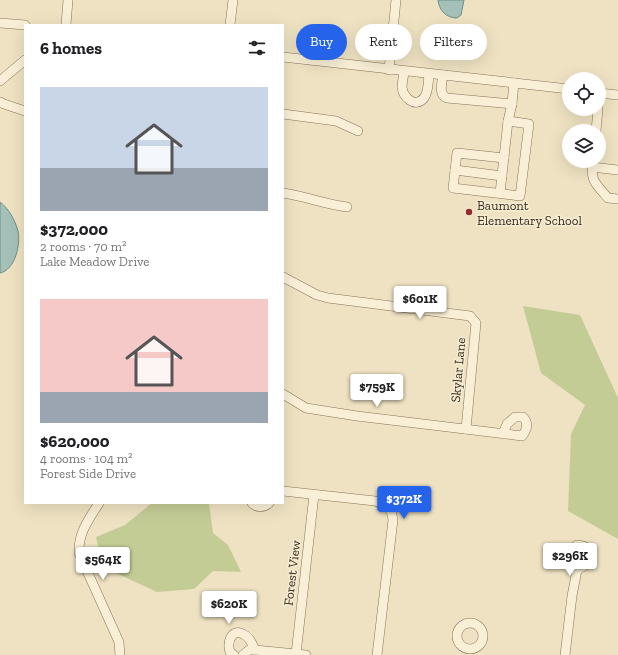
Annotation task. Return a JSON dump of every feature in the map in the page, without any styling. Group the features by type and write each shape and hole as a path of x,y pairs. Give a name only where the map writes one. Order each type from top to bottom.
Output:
{"street":[{"path":"66,24 68,0"},
{"path":"230,24 233,0"},
{"path":"389,70 396,0"},
{"path":"0,23 24,26"},
{"path":"284,57 404,71 428,78 442,80 514,83 562,88"},
{"path":"0,81 24,61"},
{"path":"404,71 402,88 405,97 409,101 421,101 427,91 428,78"},
{"path":"442,80 441,94 444,97 512,104"},
{"path":"500,193 514,83"},
{"path":"606,94 618,95"},
{"path":"0,102 24,111"},
{"path":"284,114 336,121 358,131"},
{"path":"504,158 457,153 453,188 520,196 529,124 508,122"},
{"path":"606,167 618,170"},
{"path":"592,168 591,176 596,185 608,198 618,199"},
{"path":"455,170 502,176"},
{"path":"284,194 298,195 329,205 347,207"},
{"name":"Skylar Lane","path":"284,278 317,295 328,298 470,316 476,323 466,428"},
{"path":"284,395 306,408 357,416 466,428 503,434"},
{"path":"284,491 384,504 390,509 393,516 377,655"},
{"name":"Forest View","path":"296,654 314,495"},
{"path":"98,504 81,534 78,543 79,553 119,642 120,655"},
{"path":"254,504 261,507 268,504"},
{"path":"565,655 572,596 577,570"},
{"path":"234,655 230,652 228,641 231,636 237,633 243,633 249,638 255,650"},
{"path":"243,655 249,650 255,650 306,655"}],"green space":[{"path":"523,306 580,315 618,398 618,539 568,511 571,434 585,405 541,373"},
{"path":"151,504 209,504 213,533 228,545 241,572 213,571 194,589 157,592 103,567 96,537 125,525"}],"water":[{"path":"438,0 464,0 461,15 457,18 453,18 446,15 440,7"},
{"path":"0,202 9,211 13,219 18,231 19,243 16,256 10,267 0,273"}],"place":[{"name":"Baumont Elementary School","path":"469,212"}]}
